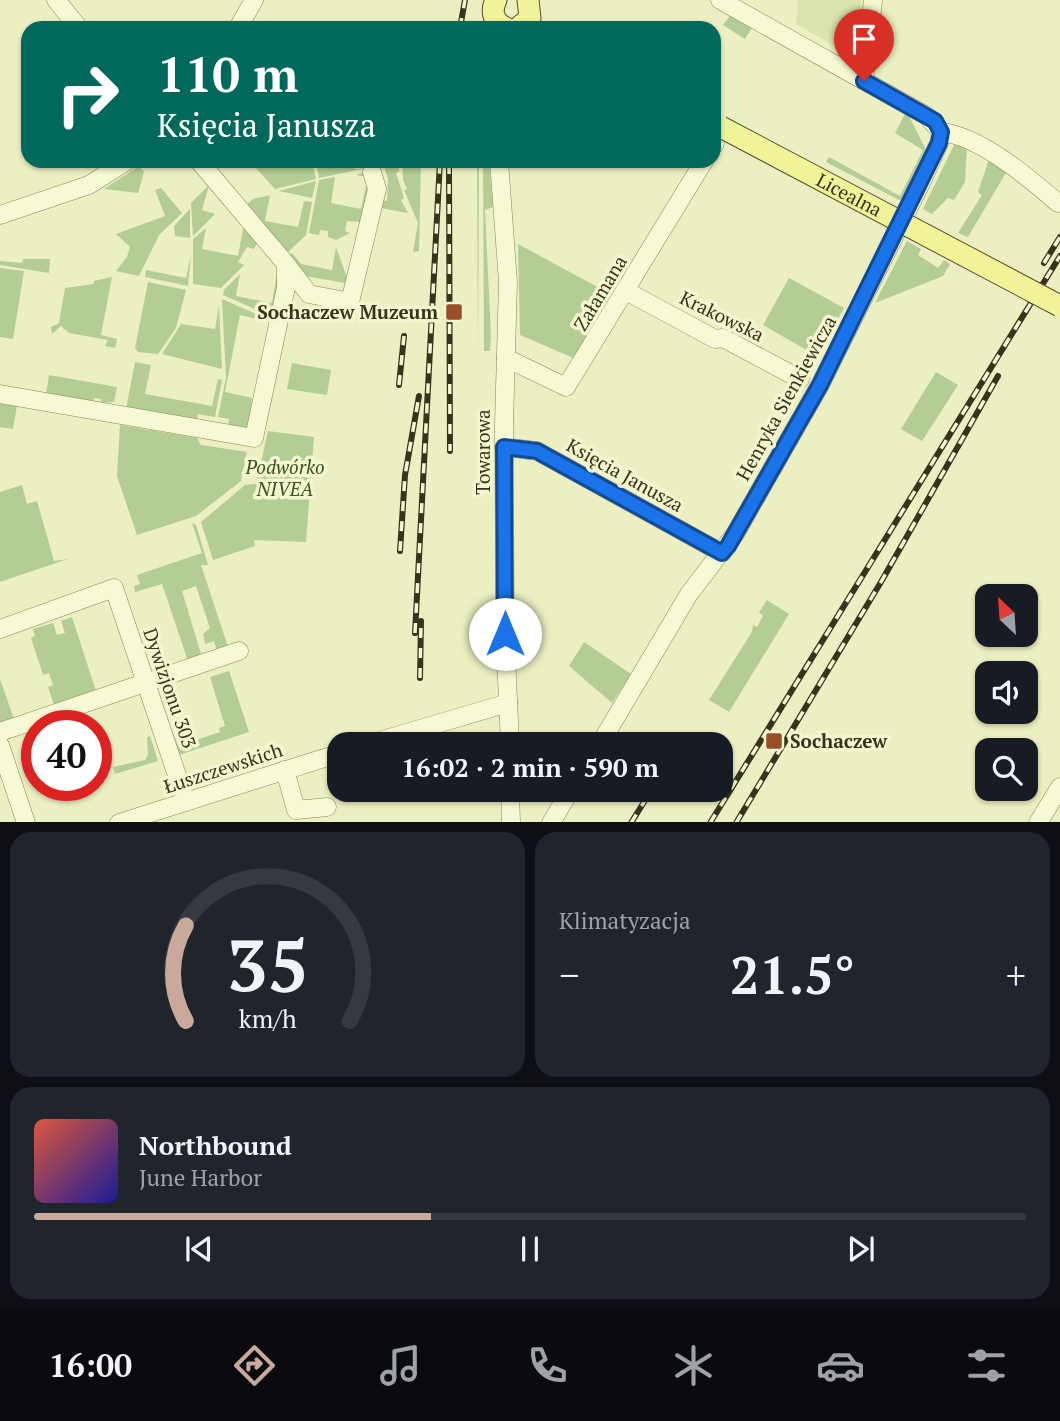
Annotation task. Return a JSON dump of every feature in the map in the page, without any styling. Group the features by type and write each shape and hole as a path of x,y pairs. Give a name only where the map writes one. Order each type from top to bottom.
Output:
{"main road":[{"path":"525,21 531,12 529,0"},
{"path":"492,1 495,20 499,21"},
{"name":"Licealna","path":"721,136 1060,306"}],"street":[{"path":"57,0 74,21"},
{"path":"242,21 254,0"},
{"path":"720,0 928,116 941,132 956,134 1024,173 1058,203"},
{"path":"864,81 873,0"},
{"name":"Henryka Sienkiewicza","path":"607,732 700,580 722,553 820,385 899,227 939,143 941,132"},
{"name":"Licealna","path":"721,136 899,227"},
{"path":"0,215 89,185 116,168"},
{"path":"205,168 309,294"},
{"name":"Towarowa","path":"500,168 508,282 504,447 509,732"},
{"name":"Załamana","path":"506,358 562,388 566,387 700,168"},
{"path":"283,297 294,293 309,294 350,302 377,189 372,172"},
{"path":"0,394 253,439 283,297 286,264"},
{"name":"Krakowska","path":"626,291 715,339 723,338 800,379"},
{"name":"Księcia Janusza","path":"504,447 537,451 722,553"},
{"name":"Dywizjonu 303","path":"0,629 114,588 186,802"},
{"path":"0,732 239,651"},
{"path":"411,732 508,704"},
{"path":"0,745 26,822"},
{"name":"Łuszczewskich","path":"119,822 327,757"},
{"path":"285,770 296,810 327,807"},
{"path":"1038,822 1060,788"},
{"path":"510,802 511,822"},
{"path":"551,822 563,802"}],"green space":[{"path":"798,0 861,0 858,59 796,24"},
{"path":"732,13 753,26 745,39 723,25"},
{"path":"906,112 911,115 910,118 926,150 901,201 826,162 829,157 900,196 923,150 895,133"},
{"path":"956,141 967,147 965,182 954,200 948,198 932,214 923,209"},
{"path":"992,160 1007,171 968,237 958,233 982,195 978,192 988,162"},
{"path":"136,168 144,172 138,193 104,189"},
{"path":"256,168 314,168 316,179 275,189"},
{"path":"317,168 367,168 319,178"},
{"path":"384,168 399,168 396,173 404,198 401,200 408,213 375,207 378,200 387,201 388,179"},
{"path":"402,168 421,168 419,251 413,252 418,223 404,190 407,189"},
{"path":"477,168 479,168 478,351"},
{"path":"483,168 490,168 493,207 485,210 491,337 490,351 484,351"},
{"path":"368,171 371,183 363,222 347,221 345,231 350,233 336,240 328,237 328,231 320,230 319,235 309,233 319,180 335,177 331,203 361,209 368,177 356,175"},
{"path":"316,181 312,198 279,191"},
{"path":"209,185 202,210 215,214 193,236 191,203"},
{"path":"161,188 182,213 159,235 139,276 116,271 127,257 130,247 116,234 165,216 155,190"},
{"path":"270,195 265,221 298,227 304,201 312,202 306,235 286,254 246,205 253,199"},
{"path":"190,209 190,238 175,236 174,226"},
{"path":"244,224 259,239 254,249 247,247 238,262 244,265 221,288 193,284 193,239 206,228 202,249 238,256"},
{"path":"907,241 921,249 918,255 938,268 944,260 950,264 943,276 875,303"},
{"path":"518,244 616,297 578,360 520,335"},
{"path":"336,247 346,275 352,280 351,284 305,276 288,256 292,253 301,264 332,270"},
{"path":"191,254 188,286 145,277 146,270 186,278"},
{"path":"23,259 50,259 49,273 0,265 0,261 22,263"},
{"path":"0,268 24,271 13,339 0,337"},
{"path":"240,274 236,296 272,303 277,274 281,276 273,317 223,295 224,290"},
{"path":"112,277 101,335 117,339 115,348 105,346 108,340 69,333 61,326 52,334 51,327 59,323 65,288 94,284 94,281"},
{"path":"789,278 844,308 817,356 763,325"},
{"path":"148,282 186,290 176,328 158,354 138,352 135,348"},
{"path":"222,299 258,315 257,319 240,315 225,392 252,398 249,428 228,425 229,419 218,417 226,378"},
{"path":"219,306 222,369 162,354 181,324 215,329"},
{"path":"135,362 151,365 145,394 212,406 218,379 222,380 215,417 198,414 197,421 126,409"},
{"path":"292,363 331,370 327,395 287,389"},
{"path":"936,372 958,385 922,441 901,429"},
{"path":"49,375 117,387 114,402 101,403 101,399 94,398 93,404 46,395"},
{"path":"0,402 17,405 13,429 0,427"},
{"path":"120,425 197,438 201,445 247,452 241,481 196,516 137,535 117,476"},
{"name":"Podwórko NIVEA","path":"268,431 314,437 306,542 254,540 255,546 213,560 201,522 245,485 256,484"},
{"path":"22,485 27,504 37,501 54,561 68,559 0,582 0,492"},
{"path":"192,523 196,525 208,565 201,565 228,647 218,654 214,641 205,644 203,634 210,628 196,586 182,591 201,654 200,660 189,664 162,584 135,592 134,586 140,584 137,575 202,553"},
{"path":"767,600 789,614 729,712 709,700 752,632 753,625 757,627 763,616 759,612"},
{"path":"72,617 96,691 54,705 48,687 53,685 49,673 43,675 31,638 35,636 33,629 53,623 57,635 65,633 61,621"},
{"path":"584,642 631,674 612,703 569,666"},
{"path":"229,671 249,732 176,756 168,731 172,730 178,746 220,732 219,728 225,726 210,677"},
{"path":"0,679 14,719 0,724"},
{"path":"150,736 158,761 115,774 113,767 145,760 148,755 147,737"}],"railway":[{"path":"461,21 465,0"},
{"path":"415,633 440,168"},
{"path":"449,168 450,451"},
{"path":"1044,263 1060,237"},
{"path":"711,822 1060,256"},
{"path":"399,385 404,336"},
{"path":"737,822 881,582 998,376"},
{"path":"400,551 405,475 419,396"},
{"path":"420,678 421,621"},
{"path":"632,822 644,802"}],"place":[{"name":"Sochaczew Muzeum","path":"454,312"},
{"name":"Sochaczew","path":"774,741"}],"route":[{"path":"505,634 504,447 523,447 537,451 722,553 728,546 820,385 939,143 941,132 935,121 864,81"}]}
